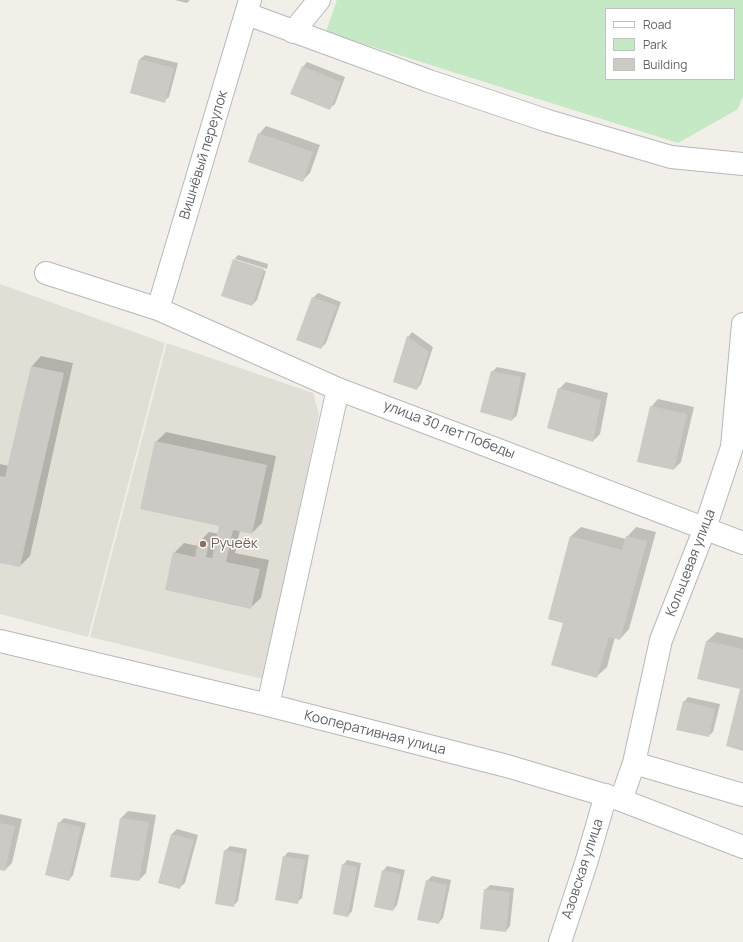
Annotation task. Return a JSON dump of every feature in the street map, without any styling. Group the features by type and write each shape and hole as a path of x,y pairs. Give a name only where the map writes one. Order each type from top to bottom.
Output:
{"street":[{"path":"293,32 319,0"},
{"path":"248,7 293,32 429,81 556,123 671,157 743,164"},
{"name":"Вишнёвый переулок","path":"158,309 248,7"},
{"name":"улица 30 лет Победы","path":"46,273 158,309 338,389 743,543"},
{"name":"Кольцевая улица","path":"614,797 634,763 662,640 706,528 732,447 743,324"},
{"path":"268,705 338,389"},
{"name":"Кооперативная улица","path":"0,641 268,705 507,766 614,797 743,847"},
{"path":"634,763 743,795"},
{"name":"Азовская улица","path":"560,942 587,860 614,797"}],"shaded area":[{"path":"0,284 165,343 88,637 0,614"},
{"name":"Ручеёк","path":"167,343 313,393 319,414 266,680 90,637"}],"green space":[{"path":"337,0 743,0 743,96 738,109 678,143 326,32"}],"building":[{"path":"139,59 174,68 165,103 130,93"},
{"path":"302,66 341,82 330,110 290,94"},
{"path":"258,133 313,152 303,182 248,162"},
{"path":"233,259 264,269 252,306 221,296"},
{"path":"312,297 337,306 321,349 296,340"},
{"path":"407,336 429,352 417,390 393,382"},
{"path":"31,366 64,373 20,567 0,563 0,476 5,477"},
{"path":"491,371 521,377 512,421 480,412"},
{"path":"558,388 601,400 593,442 547,428"},
{"path":"650,406 687,414 674,470 637,462"},
{"path":"155,441 267,465 252,534 233,530 226,562 260,569 251,609 165,590 173,552 195,557 198,541 209,543 206,557 212,558 219,526 140,509"},
{"path":"570,536 622,550 626,536 647,541 620,640 609,637 597,678 551,665 563,623 548,619"},
{"path":"706,641 743,649 743,751 726,746 740,689 697,679"},
{"path":"683,701 715,709 709,737 676,730"},
{"path":"120,818 149,822 139,881 110,877"},
{"path":"58,822 81,827 69,881 45,875"},
{"path":"0,823 15,826 5,871 0,870"},
{"path":"171,834 194,840 180,889 158,883"},
{"path":"224,850 243,854 234,907 215,904"},
{"path":"283,856 305,860 298,904 275,900"},
{"path":"342,864 357,867 348,917 333,914"},
{"path":"382,870 401,874 393,911 374,907"},
{"path":"426,880 447,885 439,924 417,920"},
{"path":"484,889 510,892 506,932 480,929"}],"place":[{"name":"Ручеёк","path":"203,544"}]}
